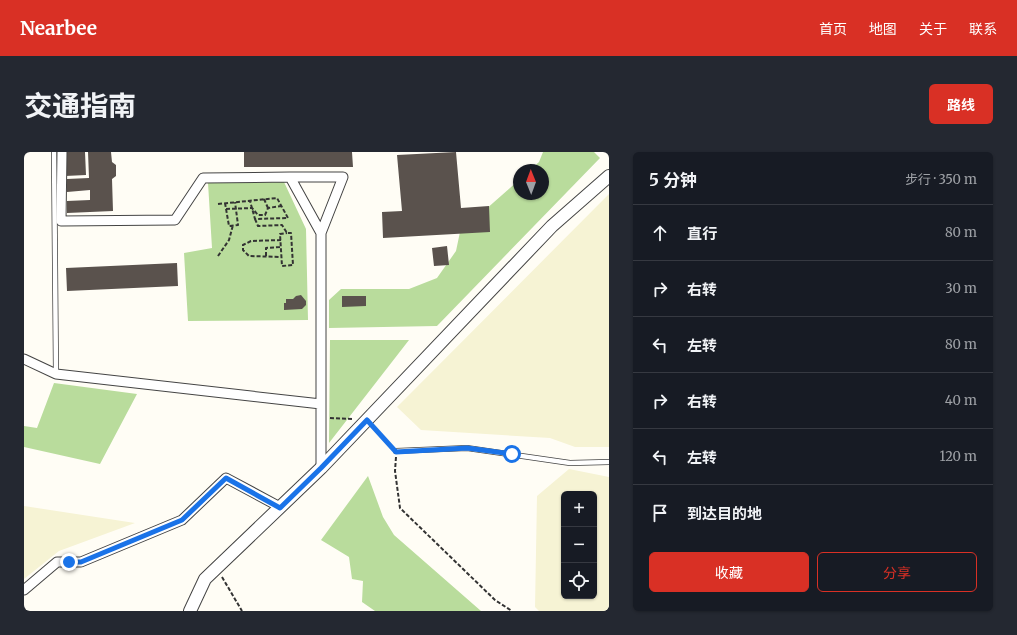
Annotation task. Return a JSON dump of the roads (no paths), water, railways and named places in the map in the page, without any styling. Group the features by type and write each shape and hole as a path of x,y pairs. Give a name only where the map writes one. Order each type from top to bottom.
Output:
{"street":[{"path":"62,152 61,221 175,220 202,178 290,176 343,177 321,233 321,468"},
{"path":"290,176 321,233"},
{"path":"190,611 205,579 321,468 552,226 609,176"},
{"path":"24,359 56,374 321,404"},
{"path":"24,590 58,562 81,562 182,520 226,478 280,508"}],"lane":[{"path":"54,152 56,374"},
{"path":"396,452 467,448 570,463 609,462"}]}
